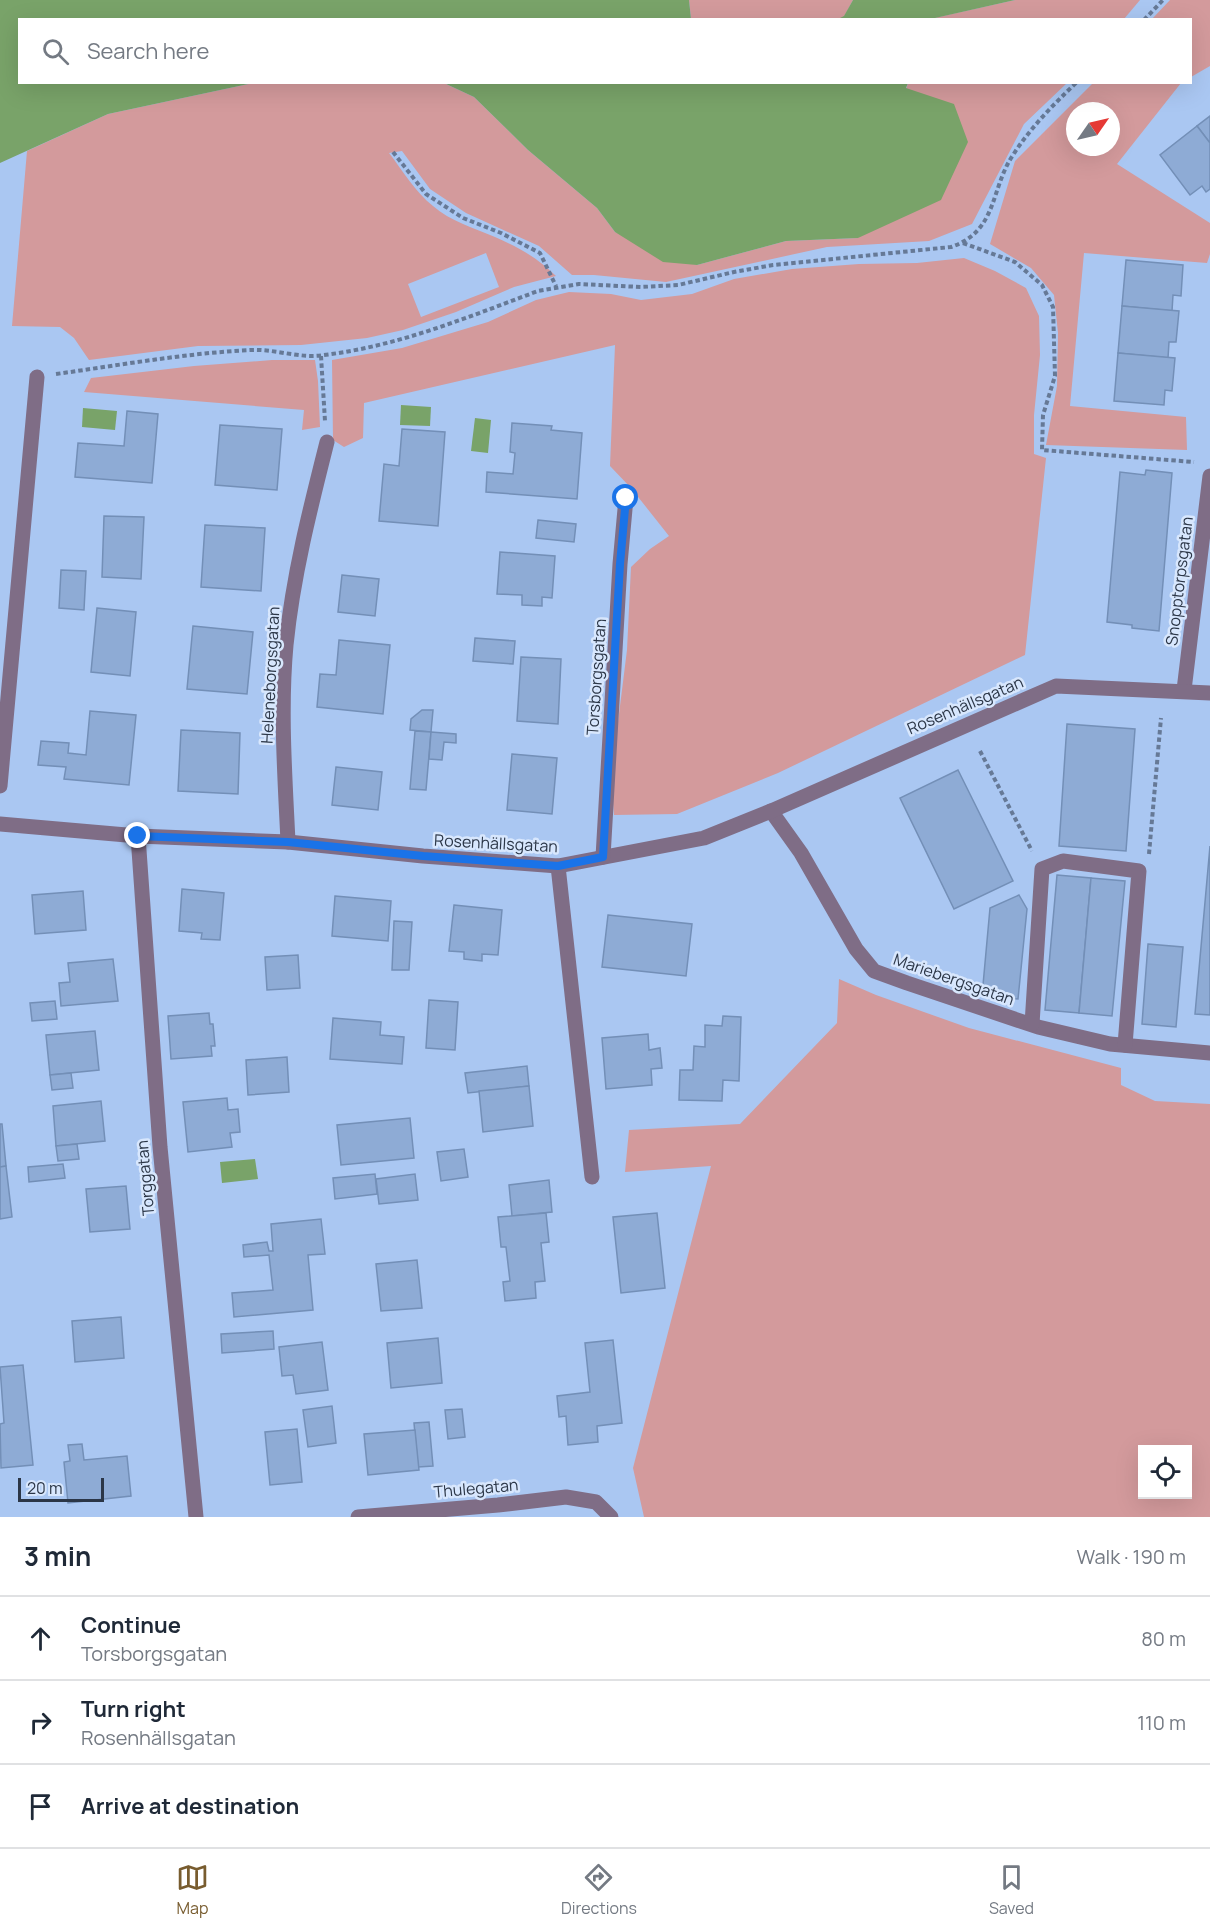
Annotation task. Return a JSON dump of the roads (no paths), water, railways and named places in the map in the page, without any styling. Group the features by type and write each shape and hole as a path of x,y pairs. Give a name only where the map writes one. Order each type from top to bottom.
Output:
{"street":[{"path":"0,786 37,377"},
{"name":"Heleneborgsgatan","path":"288,842 283,734 286,647 292,594 327,442"},
{"name":"Snopptorpsgatan","path":"1184,690 1210,476"},
{"name":"Torsborgsgatan","path":"603,857 626,498"},
{"name":"Rosenhällsgatan","path":"0,824 138,836 288,842 423,856 558,866 704,838 1056,686 1184,690 1210,693"},
{"name":"Mariebergsgatan","path":"771,811 801,853 856,949 874,970 1032,1024 1110,1044 1210,1053"},
{"name":"Torggatan","path":"138,836 160,1148 196,1517"},
{"path":"1032,1024 1042,869 1063,861 1139,871 1125,1046"},
{"path":"558,866 592,1177"},
{"name":"Thulegatan","path":"358,1517 566,1497 596,1502 611,1517"}]}
